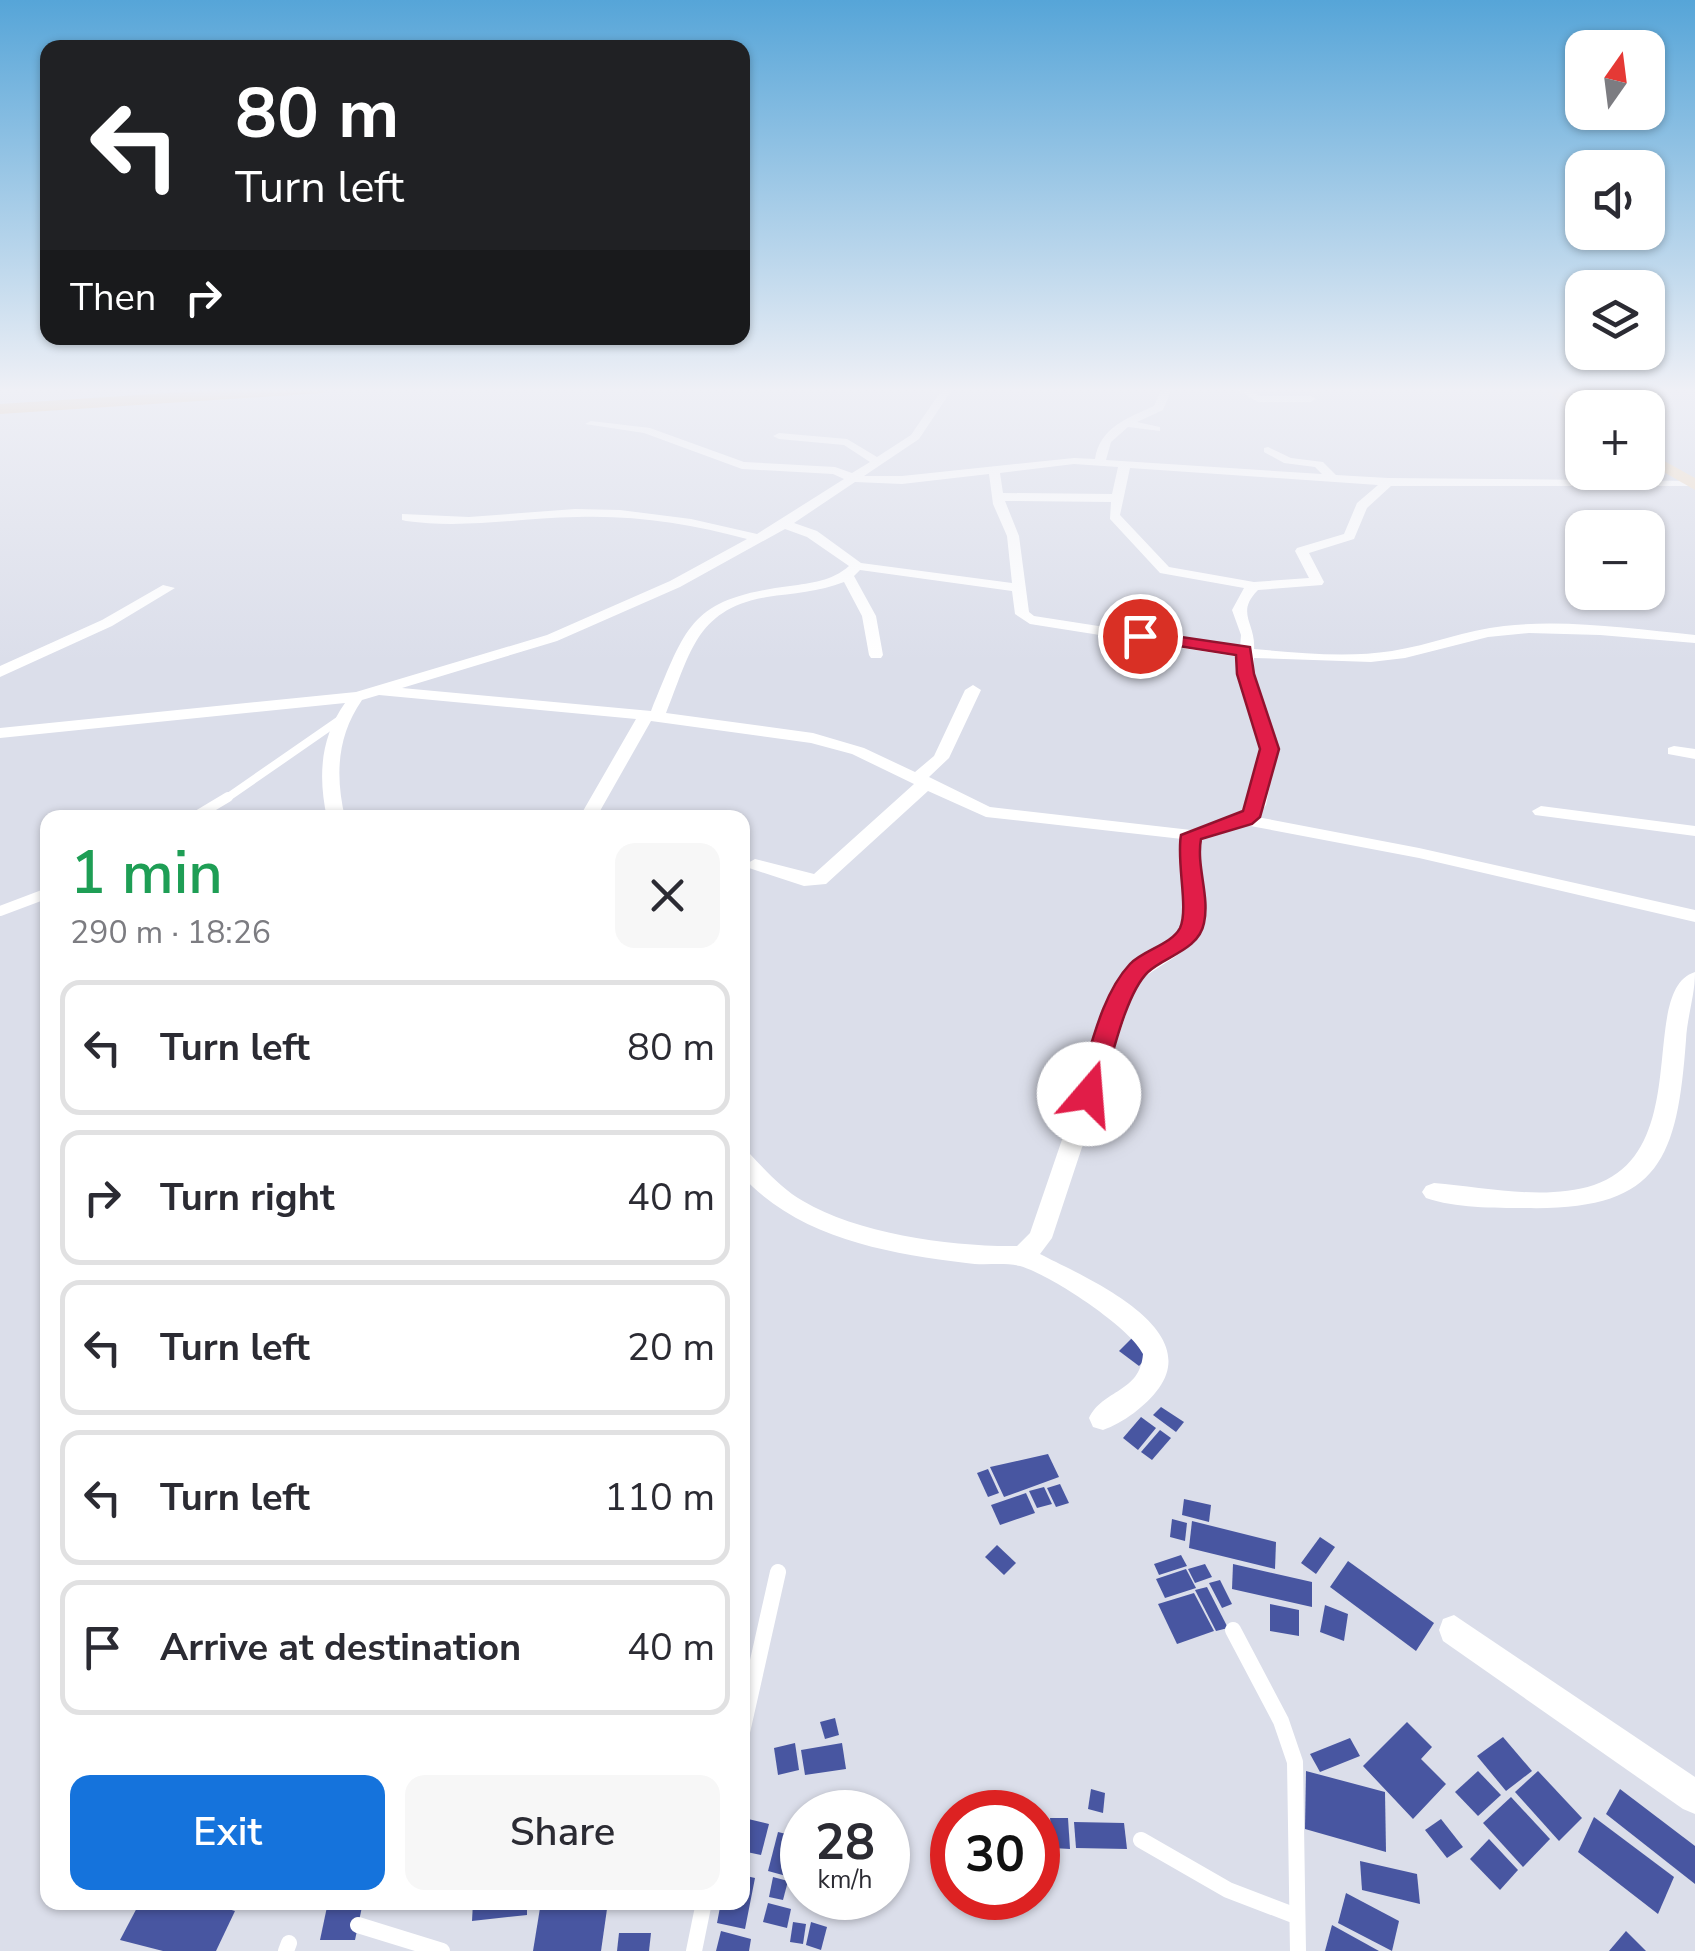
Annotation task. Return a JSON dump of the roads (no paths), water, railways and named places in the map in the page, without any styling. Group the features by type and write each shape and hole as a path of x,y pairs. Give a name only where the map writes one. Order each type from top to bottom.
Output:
{"street":[{"path":"0,733 357,696 380,690 600,620 725,560 850,479"},
{"path":"852,479 912,479"},
{"path":"996,479 1013,536 1022,614 1030,620 1244,651 1372,658 1422,652 1503,630 1569,628 1695,640"},
{"path":"999,496 1115,498 1122,492 1123,479"},
{"path":"1334,479 1693,483"},
{"path":"1115,498 1114,516 1165,570 1254,586 1317,582 1302,551 1349,536 1361,506 1388,482"},
{"path":"406,517 440,520 580,512 676,522 758,538"},
{"path":"784,524 812,534 852,572 869,616 876,655"},
{"path":"592,810 652,716 696,629 714,610 744,596 852,572 1020,588"},
{"path":"1245,820 1258,805 1270,749 1245,674 1248,635 1238,622 1237,611 1254,586"},
{"path":"0,672 108,623 168,588"},
{"path":"380,690 652,716 829,741 986,812 1192,835 1245,820 1419,853 1695,916"},
{"path":"755,864 804,880 820,880 942,758 973,690"},
{"path":"335,810 331,769 338,721 357,696"},
{"path":"1674,751 1695,754"},
{"path":"1541,812 1695,831"},
{"path":"1023,1256 1040,1238 1125,985 1140,966 1185,938 1194,923 1188,856 1192,835"},
{"path":"1434,1192 1574,1199 1616,1190 1633,1178 1653,1161 1662,1144 1670,1117 1674,1025 1695,979"},
{"path":"750,1168 785,1201 830,1224 992,1256 1023,1256 1136,1321 1156,1344 1158,1359 1147,1382 1103,1418"},
{"path":"1454,1630 1695,1797"}],"lane":[{"path":"207,810 263,777 338,721"},
{"path":"0,911 40,896"},
{"path":"750,1696 778,1572"},
{"path":"1233,1630 1281,1721 1295,1762 1298,1951"},
{"path":"1141,1840 1228,1890 1296,1916"},
{"path":"694,1951 702,1910"},
{"path":"358,1925 442,1951"}]}
